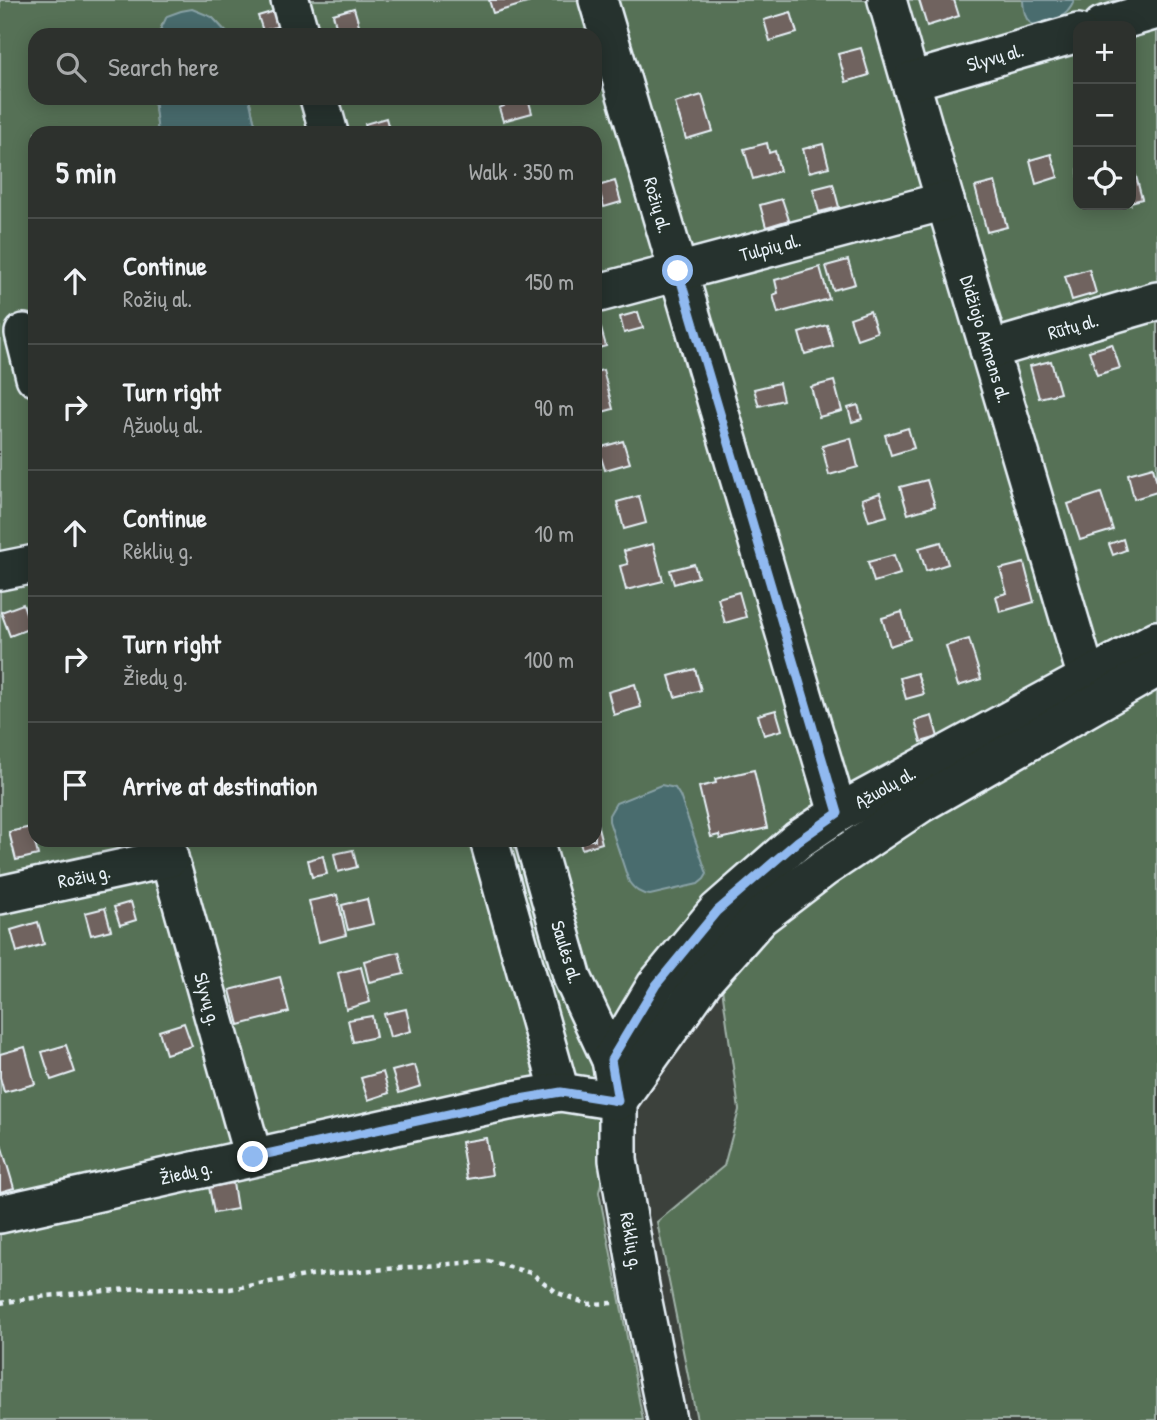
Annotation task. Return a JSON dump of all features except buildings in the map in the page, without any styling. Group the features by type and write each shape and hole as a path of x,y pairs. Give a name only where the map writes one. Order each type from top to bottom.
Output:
{"street":[{"path":"290,0 298,28"},
{"name":"Rožių al.","path":"598,0 838,813"},
{"name":"Didžiojo Akmens al.","path":"887,0 1087,678"},
{"path":"1119,21 1157,10"},
{"name":"Slyvų al.","path":"911,81 1073,34"},
{"path":"321,105 327,126"},
{"name":"Tulpių al.","path":"602,292 945,201"},
{"name":"Rūtų al.","path":"989,350 1157,301"},
{"path":"23,333 28,351"},
{"path":"0,571 28,565"},
{"name":"Ąžuolų al.","path":"611,1060 656,985 717,911 798,841 838,813 994,726 1157,640"},
{"path":"618,1101 706,978 760,917 824,868 920,804 1157,668"},
{"path":"491,847 561,1092"},
{"name":"Saulės al.","path":"536,847 573,979 611,1060"},
{"name":"Rožių g.","path":"0,895 166,849"},
{"name":"Slyvų g.","path":"166,849 253,1157"},
{"name":"Rėklių g.","path":"611,1060 618,1101 618,1160 667,1420"},
{"name":"Žiedų g.","path":"0,1214 508,1101 561,1092 618,1101"}],"path":[{"path":"0,1303 141,1288 230,1289 311,1275 488,1261 531,1273 558,1293 587,1304 618,1303 642,1297"}],"green space":[{"path":"0,0 1157,0 1157,1420 697,1420 657,1222 724,1166 739,1110 722,988 752,896 631,1052 599,1192 643,1420 0,1420"}],"water":[{"path":"1023,0 1074,0 1062,16 1035,25 1031,24 1025,15"},
{"path":"192,9 212,17 222,28 161,28 167,16"},
{"path":"155,105 251,105 255,126 157,126"},
{"path":"661,785 675,788 680,796 707,874 698,884 650,895 638,891 629,882 609,815 616,803"}],"route":[{"path":"253,1157 508,1101 561,1092 618,1101 611,1060 656,985 717,911 798,841 838,813 678,271"}]}
